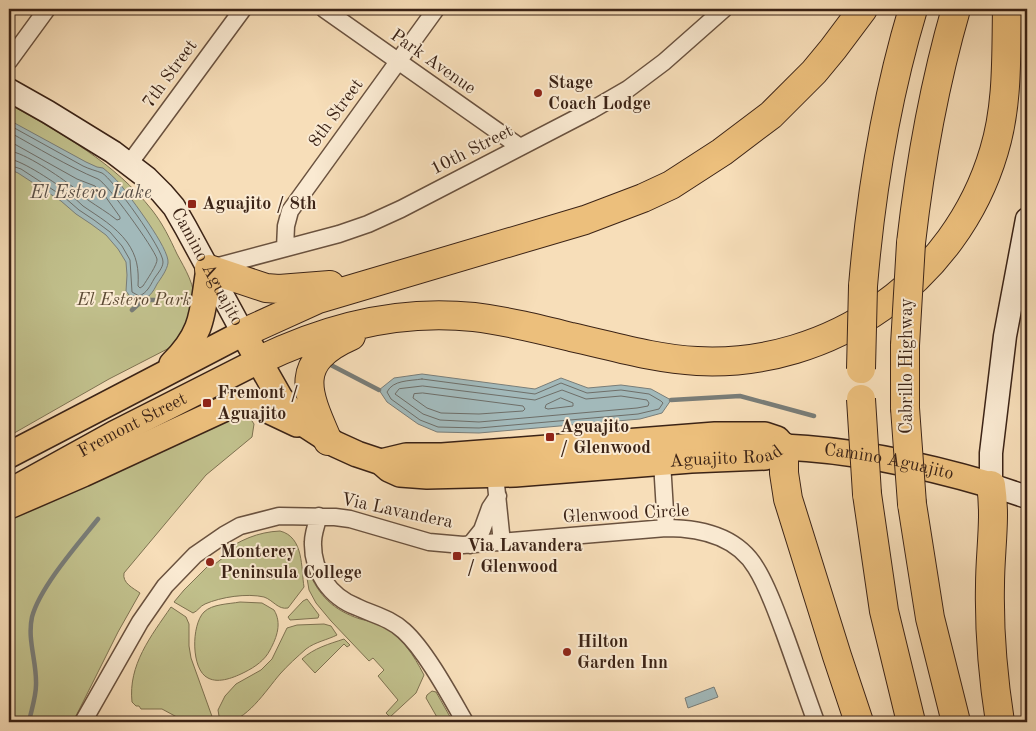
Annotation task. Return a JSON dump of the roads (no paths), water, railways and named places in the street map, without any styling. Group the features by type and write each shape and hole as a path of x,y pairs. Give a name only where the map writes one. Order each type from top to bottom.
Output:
{"highway":[{"path":"243,333 311,302 593,217 671,185 722,152 771,115 834,49 863,9"},
{"path":"911,722 884,611 867,494 860,369 863,286 871,202 899,57 913,9"},
{"name":"Cabrillo Highway","path":"956,9 939,75 927,134 911,243 904,376 906,438 912,504 930,618 956,722"},
{"path":"258,361 326,333 361,323 396,317 426,315 480,318 517,324 656,356 710,362 770,356 815,343 842,331 877,311 920,276 947,244 971,207 989,165 1001,121 1005,83 1007,9"},
{"path":"209,269 259,287 272,289 377,281"},
{"path":"328,441 310,396 309,381 312,366 324,352 338,342 396,317"},
{"path":"784,446 784,473 788,498 859,722"},
{"path":"991,485 993,513 990,614 994,675 1000,722"}],"main road":[{"name":"Camino Aguajito","path":"9,90 48,112 148,178 174,207 274,390 286,407 309,428 328,441 350,452 382,462"},
{"path":"1027,219 1005,336 991,453 991,485 1027,497"},
{"path":"159,376 181,354 196,335 202,313 209,269"},
{"name":"Fremont Street","path":"9,455 243,333"},
{"name":"Fremont Street","path":"9,492 114,434 258,361"},
{"path":"9,506 83,474 222,408 246,402 261,407 328,441"},
{"name":"Aguajito Road","path":"382,462 389,469 400,474 415,476 495,474 764,457 776,453 784,446 777,439 765,435 714,434 495,474"},
{"name":"Camino Aguajito","path":"784,446 848,452 886,458 991,485"}],"street":[{"path":"9,61 47,9"},
{"name":"7th Street","path":"129,164 243,9"},
{"name":"Park Avenue","path":"324,9 520,147"},
{"name":"8th Street","path":"285,248 286,226 290,211 436,9"},
{"name":"10th Street","path":"209,269 339,234 368,224 520,147 628,89 664,62 724,9"},
{"path":"662,462 666,528"},
{"path":"495,474 502,543"},
{"path":"470,545 482,530 490,508 495,474"},
{"name":"Via Lavandera","path":"83,722 152,604 165,586 195,556 224,534 249,524 279,516 318,516 350,519 445,545 502,543"},
{"path":"318,516 313,536 314,553 318,569 325,584 341,600 388,618 405,632 422,654 465,722"},
{"name":"Glenwood Circle","path":"502,543 666,528 686,528 712,534 739,550 756,567 776,612 816,722"}],"water":[{"name":"El Estero Lake","path":"9,120 86,162 103,168 120,184 156,235 167,256 168,263 165,271 148,297 138,301 132,299 126,291 126,262 106,235 61,201 9,169"},
{"path":"422,374 535,389 561,378 588,388 621,385 651,389 671,400 662,413 640,419 479,433 437,432 418,424 387,402 379,390 394,378"},
{"path":"714,687 718,697 688,708 685,698"}],"waterway":[{"path":"132,310 143,300 156,300"},
{"path":"327,363 379,390"},
{"path":"671,400 740,396 814,416"},
{"path":"29,722 36,685 31,643 32,617 36,605 51,579 98,519"}],"place":[{"name":"Stage Coach Lodge","path":"538,93"},
{"name":"Aguajito / 8th","path":"192,204"},
{"name":"Fremont / Aguajito","path":"207,403"},
{"name":"Aguajito / Glenwood","path":"550,437"},
{"name":"Via Lavandera / Glenwood","path":"457,556"},
{"name":"Monterey Peninsula College","path":"210,562"},
{"name":"Hilton Garden Inn","path":"567,652"}],"park label":[{"name":"El Estero Park","path":"134,300"}]}
